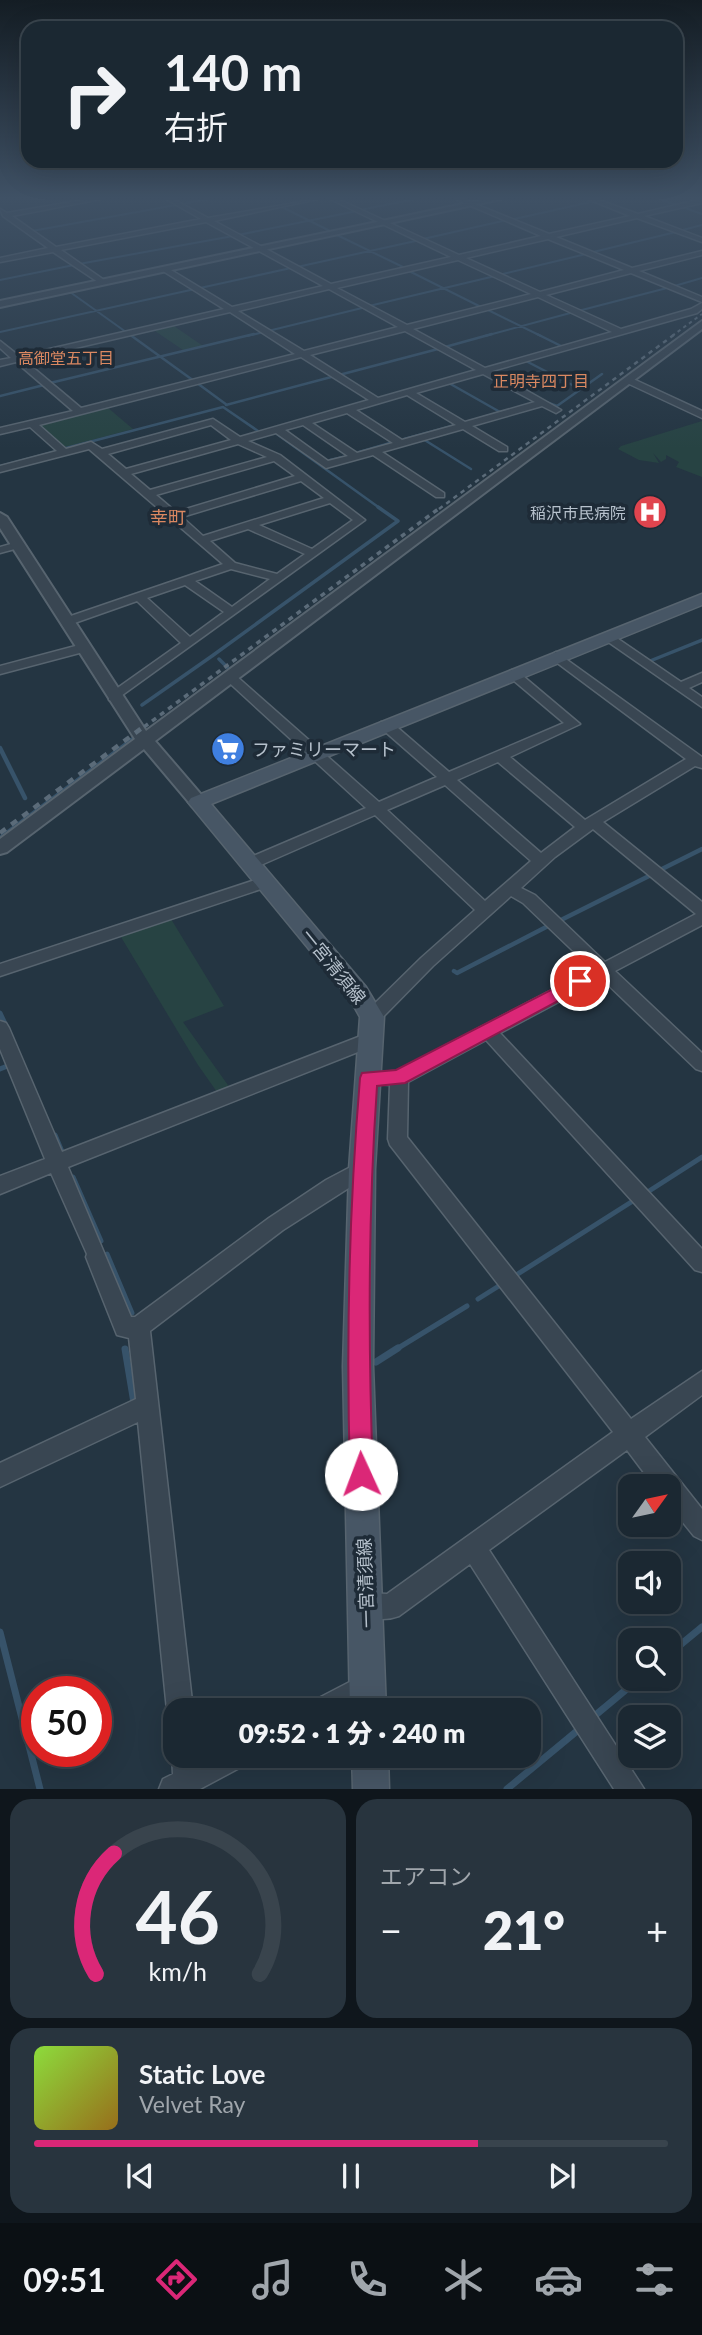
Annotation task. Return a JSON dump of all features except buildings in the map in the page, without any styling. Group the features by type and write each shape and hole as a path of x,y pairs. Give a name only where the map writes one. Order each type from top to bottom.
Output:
{"main road":[{"path":"198,802 556,656 701,601"},
{"name":"一宮清須線","path":"198,802 358,993 372,1028 362,1169 358,1366 367,1698"},
{"path":"370,1768 371,1789"}],"street":[{"path":"0,304 99,282"},
{"path":"188,282 375,400"},
{"path":"322,282 556,410"},
{"path":"0,363 349,282"},
{"path":"513,282 620,332"},
{"path":"0,431 33,425 79,411 587,282"},
{"path":"124,473 694,311 702,303 656,282"},
{"path":"0,849 702,324"},
{"path":"0,344 79,411"},
{"path":"628,380 702,415"},
{"path":"406,391 503,449"},
{"path":"276,428 326,465 543,403"},
{"path":"346,408 400,443"},
{"path":"303,421 355,456"},
{"path":"100,453 213,422 238,440 276,457 360,520 114,697"},
{"path":"33,425 64,452"},
{"path":"0,469 90,445 231,565 279,578"},
{"path":"374,451 440,495"},
{"path":"148,494 276,457"},
{"path":"174,516 303,477"},
{"path":"201,540 332,499"},
{"path":"0,517 114,697 144,740 198,802"},
{"path":"248,525 313,554"},
{"path":"0,550 18,545"},
{"path":"66,622 231,565"},
{"path":"187,580 231,612"},
{"path":"139,597 188,642"},
{"path":"608,636 702,703"},
{"path":"0,670 83,648"},
{"path":"0,1185 372,1028 427,962 541,861 589,824 700,762 556,656"},
{"path":"249,864 573,724 512,674"},
{"path":"229,677 486,911"},
{"path":"680,687 702,677"},
{"path":"386,724 541,861"},
{"path":"499,755 702,911"},
{"path":"0,970 264,882"},
{"path":"510,889 529,899 702,1065"},
{"path":"369,1078 399,1078 702,918"},
{"path":"0,1028 125,1328 139,1327 240,1250 329,1188 362,1169"},
{"path":"487,1030 702,1263"},
{"path":"399,1078 397,1139 702,1528"},
{"path":"139,1327 179,1698"},
{"path":"366,1605 390,1607 702,1382"},
{"path":"0,1475 148,1405"},
{"path":"473,1547 631,1789"},
{"path":"181,1775 200,1768"}],"green space":[{"path":"171,324 203,346 183,350 152,329"},
{"path":"107,407 133,429 62,448 36,425"},
{"path":"702,421 702,477 676,467 679,462 666,455 666,459 661,462 653,453 659,463 639,460 618,449 621,446"},
{"path":"171,919 224,1006 183,1022 230,1088 217,1092 121,937"}],"waterway":[{"path":"200,288 225,282"},
{"path":"432,282 444,288"},
{"path":"444,288 468,282"},
{"path":"671,287 687,282"},
{"path":"369,306 444,288"},
{"path":"444,288 483,308"},
{"path":"578,311 667,288"},
{"path":"96,311 195,289"},
{"path":"70,292 96,311"},
{"path":"268,331 362,308"},
{"path":"486,309 521,326"},
{"path":"0,332 96,311"},
{"path":"96,311 126,332"},
{"path":"521,326 574,312"},
{"path":"485,336 521,326"},
{"path":"521,326 541,336"},
{"path":"247,336 264,332"},
{"path":"132,336 129,334 160,357"},
{"path":"160,357 254,334"},
{"path":"445,347 492,334"},
{"path":"537,334 541,336"},
{"path":"541,336 561,346"},
{"path":"339,375 438,349"},
{"path":"50,383 160,357"},
{"path":"160,357 194,381"},
{"path":"524,360 580,389"},
{"path":"546,402 557,406 602,374"},
{"path":"227,405 335,376"},
{"path":"447,382 500,412"},
{"path":"197,383 227,405"},
{"path":"0,396 44,385"},
{"path":"66,448 223,407 258,431"},
{"path":"466,422 504,411"},
{"path":"404,439 452,426"},
{"path":"274,432 381,509"},
{"path":"423,439 471,469"},
{"path":"359,452 390,443"},
{"path":"0,466 57,451"},
{"path":"330,460 343,457"},
{"path":"142,705 398,521 378,507"},
{"path":"650,661 702,640"},
{"path":"219,659 229,669"},
{"path":"0,838 133,739"},
{"path":"0,748 25,798"},
{"path":"660,870 702,849"},
{"path":"559,921 653,874"},
{"path":"454,971 457,973 550,925"},
{"path":"0,1013 7,1028"},
{"path":"0,1069 10,1065"},
{"path":"55,1135 63,1154"},
{"path":"646,1193 702,1157"},
{"path":"73,1177 101,1241"},
{"path":"513,1277 636,1199"},
{"path":"107,1254 132,1313"},
{"path":"478,1299 502,1284"},
{"path":"395,1350 467,1306"},
{"path":"376,1362 398,1348"},
{"path":"125,1349 134,1403"},
{"path":"681,1644 702,1627"},
{"path":"0,1632 40,1789"},
{"path":"592,1718 624,1691"},
{"path":"507,1789 577,1731"}],"railway":[{"path":"672,336 702,314"},
{"path":"439,509 675,334"},
{"path":"144,727 441,507"},
{"path":"0,833 146,725"}],"place":[{"name":"稲沢市民病院","path":"650,512"},
{"name":"ファミリーマート","path":"228,749"}],"district":[{"name":"高御堂五丁目","path":"66,357"},
{"name":"正明寺四丁目","path":"541,380"},
{"name":"幸町","path":"168,517"}],"route":[{"path":"361,1474 358,1366 362,1169 369,1078 399,1078 580,981"}]}
